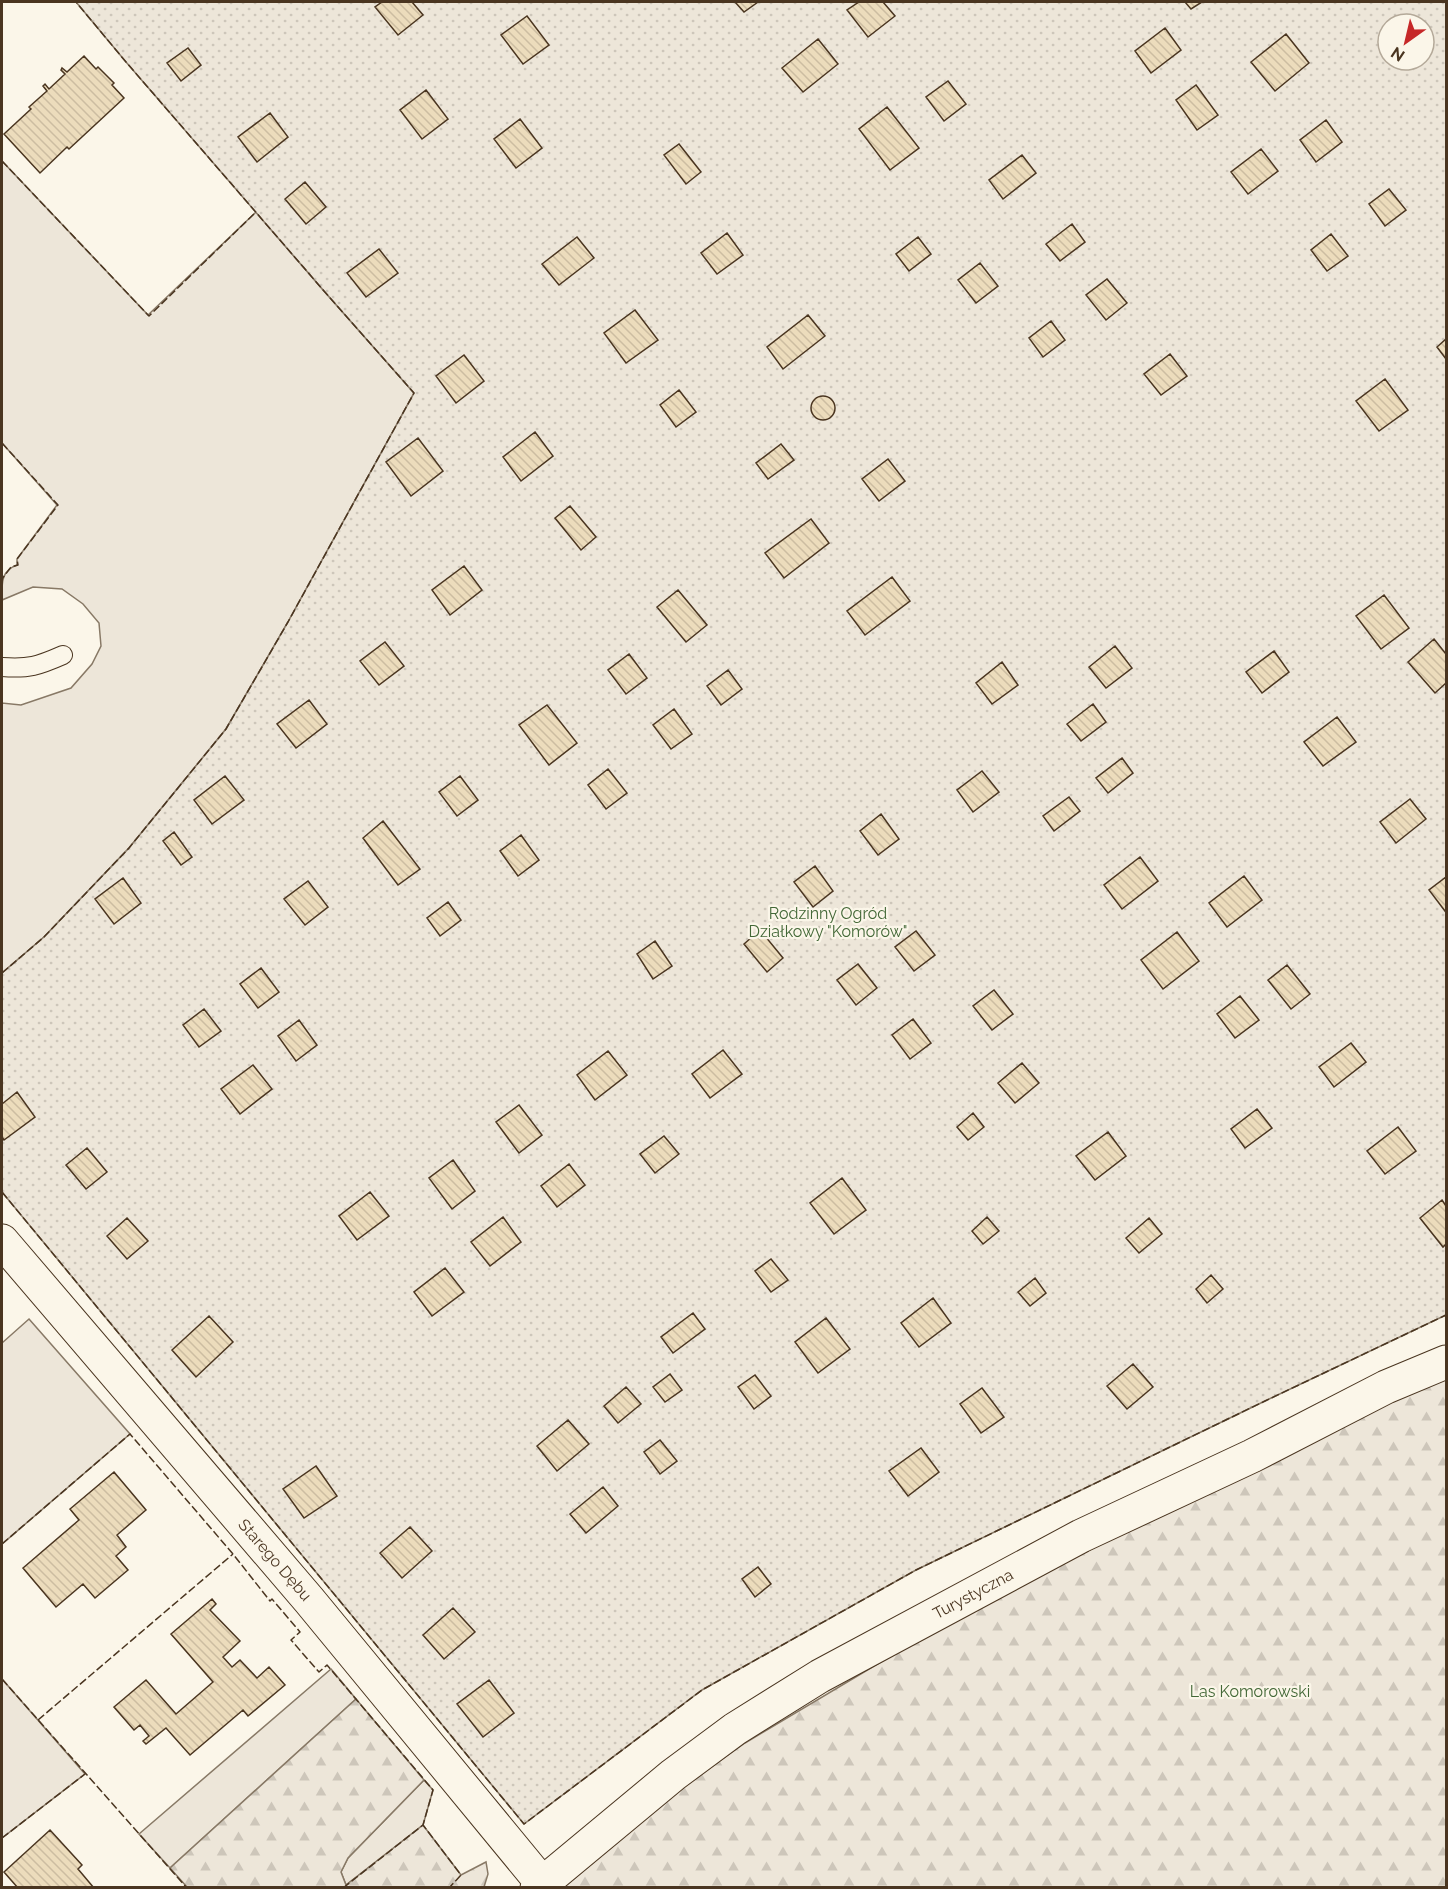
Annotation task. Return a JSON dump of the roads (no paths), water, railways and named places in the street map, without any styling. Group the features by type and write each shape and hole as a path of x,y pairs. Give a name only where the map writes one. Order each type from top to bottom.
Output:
{"street":[{"name":"Starego Dębu","path":"2,1241 309,1600 539,1885"},
{"name":"Turystyczna","path":"539,1885 665,1782 735,1729 820,1676 1081,1536 1252,1456 1386,1387 1446,1362"}],"lane":[{"path":"2,667 22,669 63,655"}],"park label":[{"name":"Rodzinny Ogród Działkowy \"Komorów\"","path":"828,922"},
{"name":"Las Komorowski","path":"1250,1691"}]}
